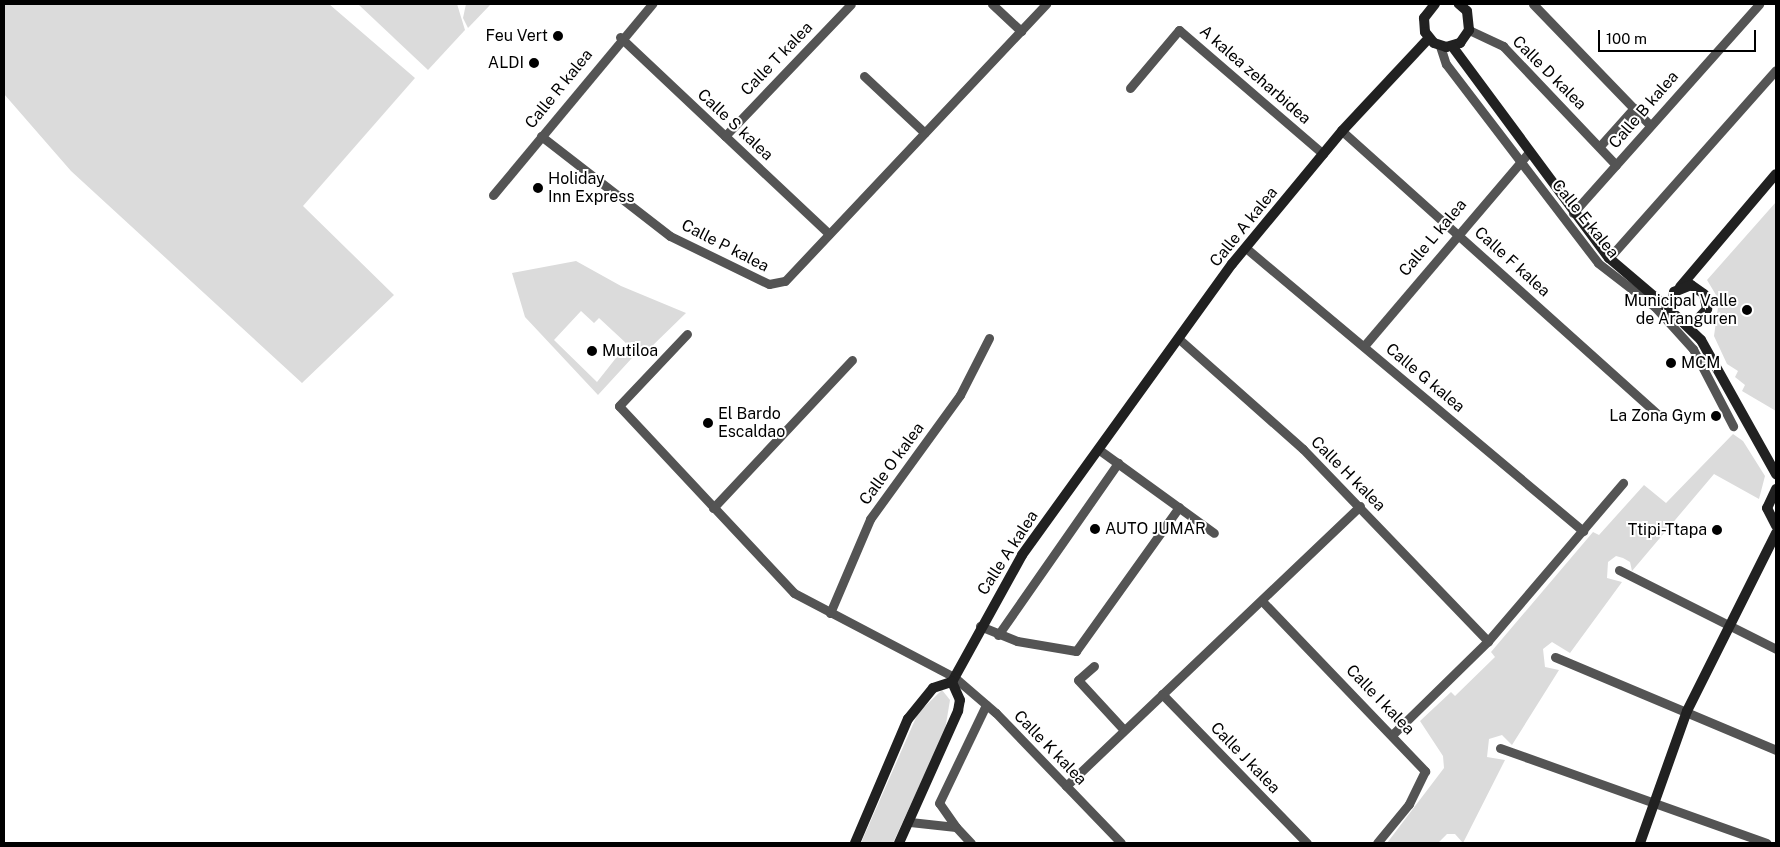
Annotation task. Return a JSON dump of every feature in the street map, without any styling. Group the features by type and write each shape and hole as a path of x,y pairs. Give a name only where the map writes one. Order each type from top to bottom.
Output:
{"street":[{"name":"Calle R kalea","path":"493,195 620,37 652,4"},
{"name":"Calle T kalea","path":"725,136 851,4"},
{"path":"992,4 1020,31"},
{"name":"Calle P kalea","path":"541,136 670,236 769,284 785,281 1046,4"},
{"path":"1418,4 1427,12"},
{"path":"1435,4 1427,12 1424,25 1429,38 1440,46 1452,46 1470,30 1470,20 1460,4"},
{"path":"1533,4 1650,125"},
{"name":"Calle B kalea","path":"1573,213 1758,4"},
{"name":"A kalea zeharbidea","path":"1130,88 1179,30 1323,154"},
{"name":"Calle D kalea","path":"1470,30 1503,46 1616,165"},
{"name":"Calle S kalea","path":"620,37 829,234"},
{"name":"Calle A kalea","path":"953,680 980,626 1022,555 1179,339 1246,249 1342,131 1429,38"},
{"name":"Calle E kalea","path":"1440,46 1446,64 1598,263 1655,308 1687,341 1733,426"},
{"path":"1452,46 1528,153 1609,258 1654,292 1701,340 1776,474"},
{"name":"Calle E kalea","path":"1609,258 1776,70"},
{"path":"864,76 925,133"},
{"path":"1600,146 1634,108"},
{"name":"Calle F kalea","path":"1342,131 1457,232 1661,417"},
{"name":"Calle L kalea","path":"1364,346 1519,159 1528,153"},
{"path":"1670,310 1677,289 1705,254 1776,174"},
{"name":"Calle G kalea","path":"1246,249 1583,531"},
{"path":"1701,340 1701,318 1707,301 1699,288 1696,274 1705,254"},
{"path":"1654,292 1699,288"},
{"path":"1684,323 1701,318"},
{"path":"687,334 619,406 794,593 953,680 960,700 958,711 899,843"},
{"name":"Calle O kalea","path":"830,613 870,519 960,395 989,338"},
{"name":"Calle H kalea","path":"1179,339 1360,506 1488,641"},
{"path":"713,508 852,360"},
{"path":"1098,449 1214,533"},
{"path":"998,635 1118,463"},
{"path":"1394,734 1488,641 1623,483"},
{"path":"1776,490 1767,508 1776,526"},
{"path":"1066,786 1360,506"},
{"path":"980,626 998,635 1076,651 1179,507"},
{"path":"1640,843 1652,801 1687,711 1728,625 1776,533"},
{"path":"1619,570 1776,649"},
{"name":"Calle I kalea","path":"1262,601 1394,734 1426,770 1409,804 1377,843"},
{"path":"1555,657 1776,750"},
{"path":"1094,666 1078,680 1124,730"},
{"path":"855,843 908,720 933,688 953,680"},
{"name":"Calle K kalea","path":"953,680 986,705 1121,843"},
{"name":"Calle J kalea","path":"1162,694 1306,843"},
{"path":"971,843 956,827 939,802 986,705"},
{"path":"1500,748 1767,843"},
{"path":"908,826 956,827"},
{"path":"908,826 910,843"}],"shaded area":[{"path":"4,4 329,4 415,78 303,206 394,295 302,383 71,171 4,94"},
{"path":"457,4 465,30 428,70 359,5"},
{"path":"466,4 491,4 468,28 463,18"},
{"name":"Municipal Valle de Aranguren","path":"1776,202 1776,411 1742,391 1745,385 1735,377 1738,371 1727,364 1714,336 1719,300 1707,280"},
{"path":"576,261 621,286 686,313 648,350 643,346 598,395 525,317 512,273","holes":["581,311 594,323 599,318 627,344 597,382 554,340"]},
{"path":"1733,434 1743,441 1765,476 1759,499 1714,474 1632,571 1630,562 1623,558 1616,556 1608,562 1607,578 1622,582 1570,653 1552,642 1543,649 1545,667 1559,670 1512,745 1502,735 1489,739 1487,757 1505,760 1463,843 1455,834 1447,834 1438,843 1387,843 1444,768 1443,756 1420,721 1451,692 1455,696 1495,657 1491,652 1593,532 1599,535 1644,485 1666,503"},
{"path":"942,690 950,700 945,730 893,843 861,843 918,713"}],"place":[{"name":"Feu Vert","path":"558,36"},
{"name":"ALDI","path":"534,63"},
{"name":"Holiday Inn Express","path":"538,188"},
{"name":"Municipal Valle de Aranguren","path":"1747,310"},
{"name":"Mutiloa","path":"592,351"},
{"name":"MCM","path":"1671,363"},
{"name":"La Zona Gym","path":"1716,416"},
{"name":"El Bardo Escaldao","path":"708,423"},
{"name":"AUTO JUMAR","path":"1095,529"},
{"name":"Ttipi-Ttapa","path":"1717,530"}]}
